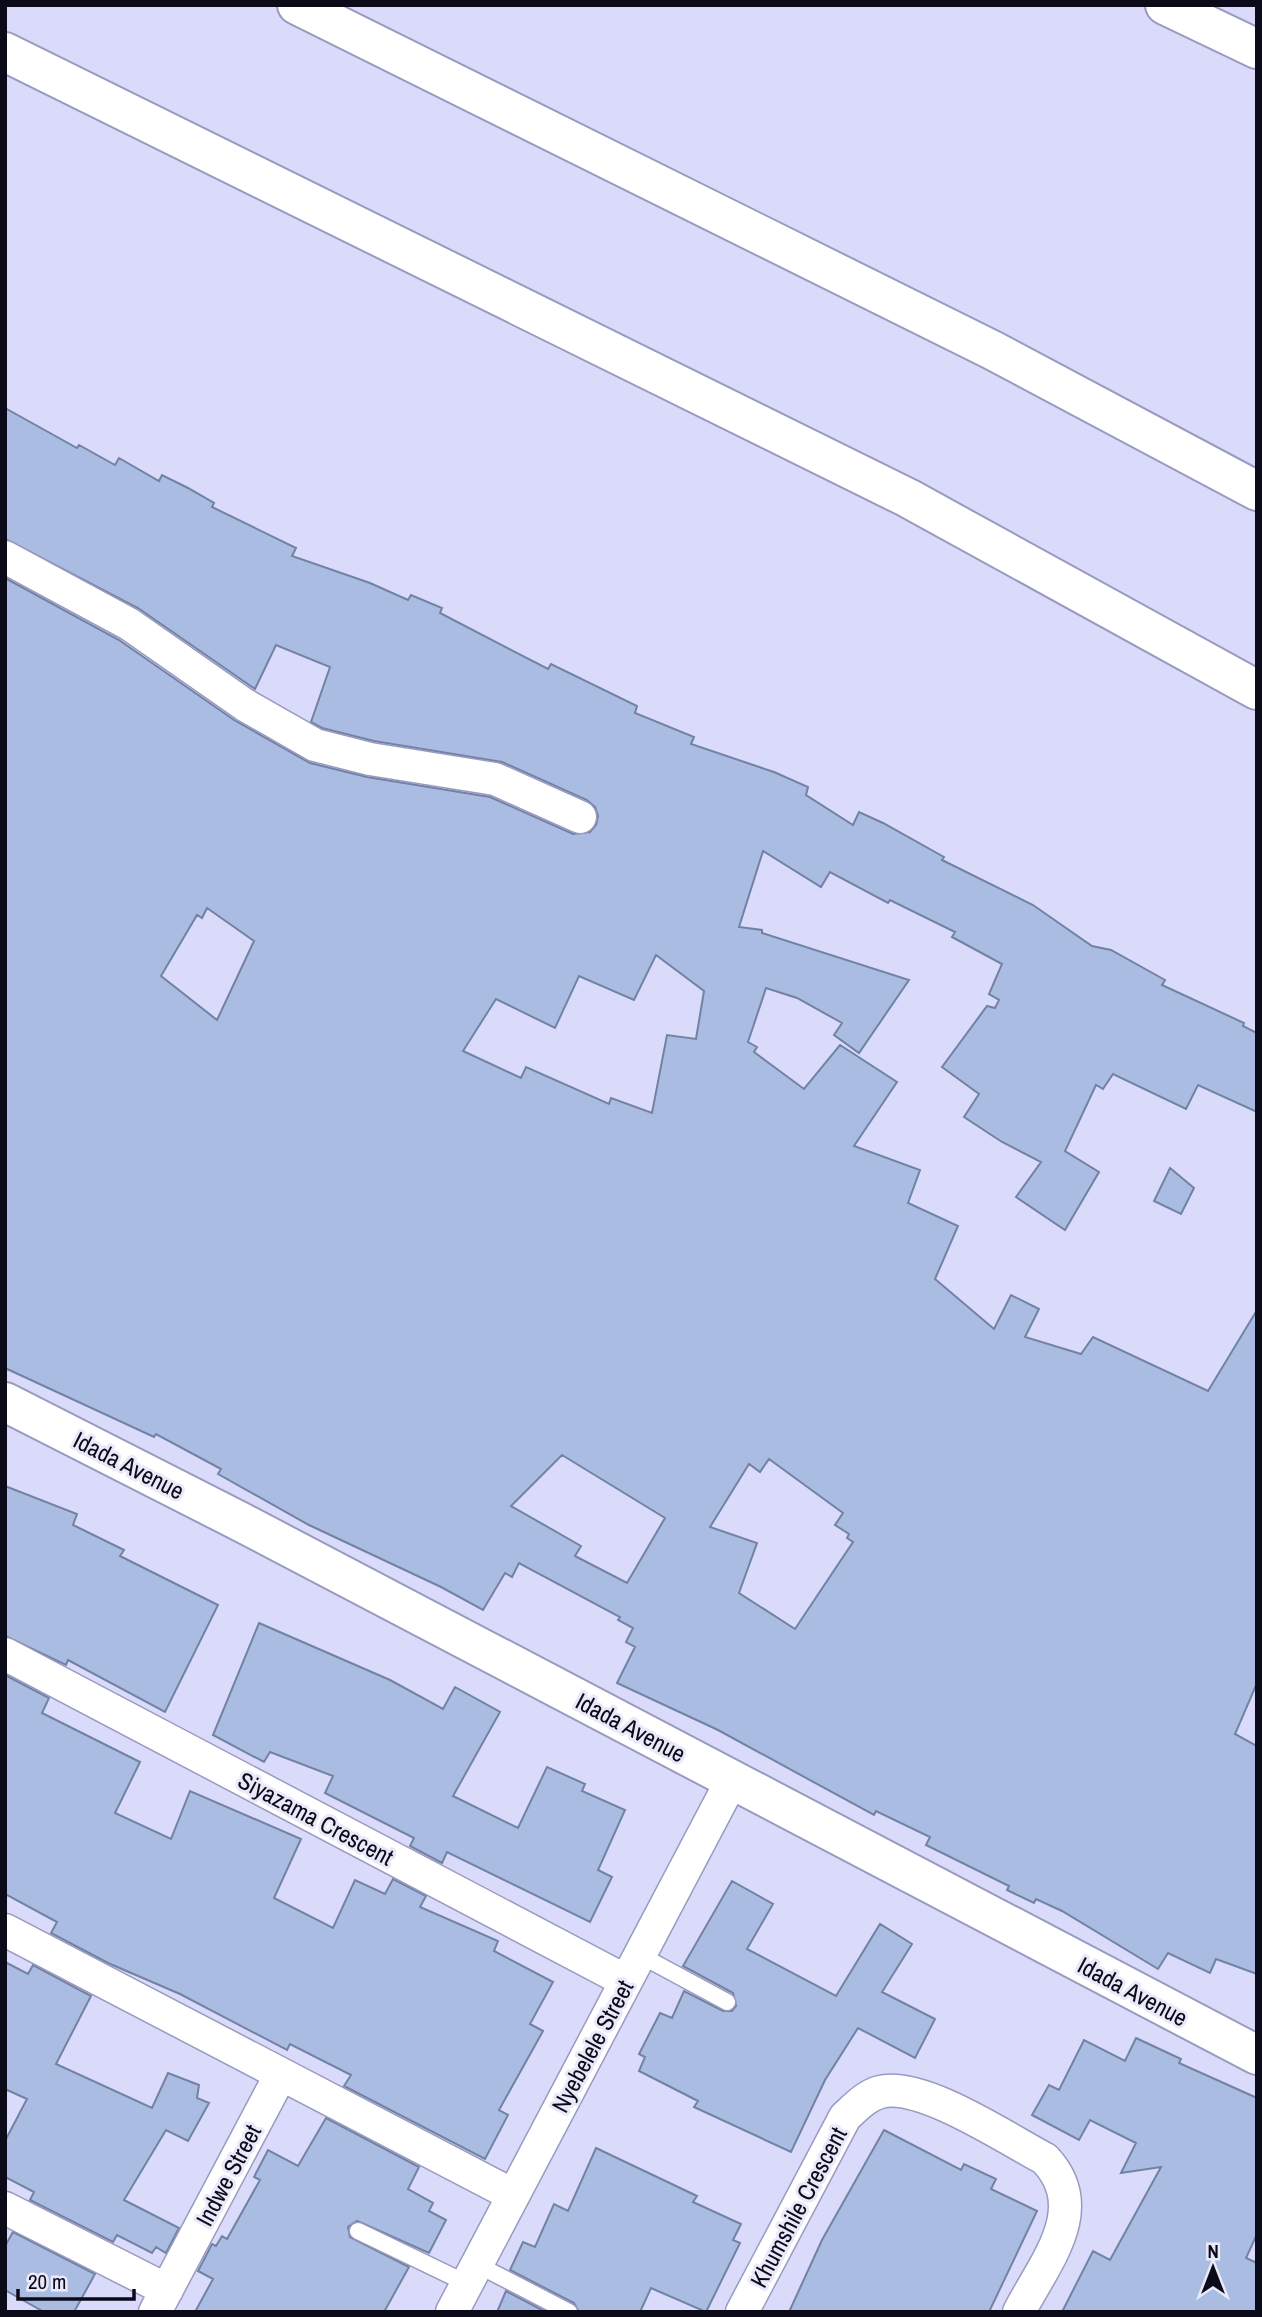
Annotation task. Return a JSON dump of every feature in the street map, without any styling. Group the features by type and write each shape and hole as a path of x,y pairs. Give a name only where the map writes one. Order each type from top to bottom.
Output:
{"main road":[{"path":"298,5 979,344 1257,491"},
{"path":"1165,5 1257,49"},
{"path":"5,52 908,498 1257,690"},
{"name":"Idada Avenue","path":"5,1402 1257,2055"}],"street":[{"path":"5,557 129,624 245,705 315,745 370,759 495,779 580,817"},
{"name":"Siyazama Crescent","path":"5,1654 633,1968"},
{"name":"Nyebelele Street","path":"453,2312 732,1780"},
{"path":"5,1930 513,2195"},
{"name":"Indwe Street","path":"161,2301 281,2074"},
{"name":"Khumshile Crescent","path":"742,2312 845,2117 863,2100 881,2092 905,2091 931,2098 1045,2159 1059,2175 1067,2200 1065,2225 1019,2312"},
{"path":"5,2208 161,2301"}],"lane":[{"path":"633,1968 727,2002"},
{"path":"358,2231 569,2312"}],"building":[{"path":"5,408 77,448 79,445 115,465 119,458 159,481 162,475 188,488 214,503 212,507 296,548 292,556 370,583 408,600 411,595 442,608 440,613 548,669 551,664 637,706 635,713 694,737 691,744 774,772 808,787 806,795 853,825 859,812 883,823 944,857 942,860 1033,905 1092,946 1111,950 1165,980 1162,985 1244,1023 1243,1026 1257,1033 1257,1112 1198,1085 1186,1109 1113,1074 1103,1089 1096,1085 1065,1151 1099,1172 1065,1230 1016,1197 1041,1162 1002,1142 964,1117 979,1094 942,1067 987,1006 995,1008 999,1000 989,994 1002,964 952,937 955,932 890,900 888,903 830,872 821,887 763,851 739,927 762,930 762,933 909,980 859,1053 834,1035 842,1023 797,998 766,988 748,1042 757,1047 754,1052 804,1089 840,1045 897,1082 854,1146 920,1170 908,1203 958,1226 935,1279 994,1329 1011,1295 1039,1309 1025,1337 1081,1354 1093,1337 1208,1391 1257,1310 1257,1683 1235,1734 1257,1746 1257,1974 1216,1959 1210,1973 1168,1953 1158,1969 1062,1911 1036,1899 1034,1903 1007,1890 1009,1886 926,1845 930,1837 876,1811 874,1815 718,1730 617,1683 635,1647 626,1642 633,1628 618,1620 620,1617 519,1563 512,1577 505,1573 483,1610 441,1587 309,1525 218,1474 221,1469 156,1434 154,1437 5,1368 5,578 119,640 234,720 310,763 367,777 490,797 573,834 590,832 596,825 598,816 595,807 587,800 502,762 374,741 322,728 311,722 330,667 276,645 255,689 138,608 5,539","holes":["207,908 254,941 217,1020 161,976 197,915 202,918","656,955 704,991 696,1039 667,1035 652,1113 611,1098 609,1104 526,1067 521,1078 463,1051 496,999 555,1028 579,976 634,1000","562,1455 665,1518 627,1583 575,1556 581,1546 511,1506","769,1459 843,1513 835,1525 849,1534 847,1538 853,1542 795,1629 739,1593 757,1543 710,1527 749,1464 760,1472"]},
{"path":"1170,1168 1194,1188 1181,1214 1154,1201"},
{"path":"5,1486 77,1514 73,1525 124,1550 120,1556 218,1605 165,1712 68,1660 66,1665 5,1636"},
{"path":"259,1623 390,1680 443,1709 455,1687 500,1712 453,1796 518,1828 547,1767 585,1784 582,1791 625,1810 598,1870 612,1877 590,1922 447,1852 442,1863 410,1846 414,1838 325,1793 333,1776 270,1752 264,1762 213,1735"},
{"path":"5,1675 49,1698 42,1713 140,1762 115,1813 171,1839 190,1791 301,1839 274,1898 333,1928 355,1880 385,1894 393,1879 426,1896 420,1907 498,1941 494,1951 553,1982 530,2024 543,2031 499,2110 508,2115 485,2159 344,2086 351,2075 290,2044 287,2050 180,1994 108,1963 51,1933 57,1922 5,1894"},
{"path":"732,1881 773,1904 747,1949 836,1996 880,1924 912,1944 882,1992 935,2019 915,2058 858,2028 825,2080 791,2152 694,2107 698,2101 639,2071 645,2057 639,2054 660,2013 672,2018 684,1991 723,2011 732,2011 736,2006 733,1993 683,1966"},
{"path":"5,1962 28,1974 33,1965 91,1996 56,2064 152,2108 168,2073 199,2085 197,2098 209,2103 188,2141 166,2130 124,2200 179,2228 166,2253 156,2247 152,2253 117,2235 113,2242 30,2200 34,2192 5,2177 5,2141 27,2099 5,2089"},
{"path":"1136,2038 1181,2059 1179,2063 1257,2098 1257,2234 1246,2258 1257,2263 1257,2312 1062,2312 1093,2251 1110,2260 1161,2167 1121,2173 1136,2143 1090,2120 1079,2140 1032,2115 1049,2085 1059,2090 1084,2040 1125,2061"},
{"path":"326,2118 419,2167 408,2189 433,2203 429,2211 446,2220 429,2253 357,2221 348,2227 350,2237 409,2267 384,2312 195,2312 213,2279 198,2271 212,2244 216,2246 222,2236 227,2239 260,2180 254,2177 268,2150 298,2166"},
{"path":"884,2130 961,2170 964,2164 996,2179 991,2189 1037,2211 989,2312 789,2312 822,2240"},
{"path":"596,2148 697,2196 693,2202 741,2224 733,2240 740,2243 706,2312 651,2288 640,2312 579,2312 574,2303 510,2270 523,2242 535,2247 554,2204 568,2211"},
{"path":"13,2232 95,2274 74,2312 44,2312 5,2290 5,2246"},
{"path":"506,2291 546,2312 497,2312"}]}
